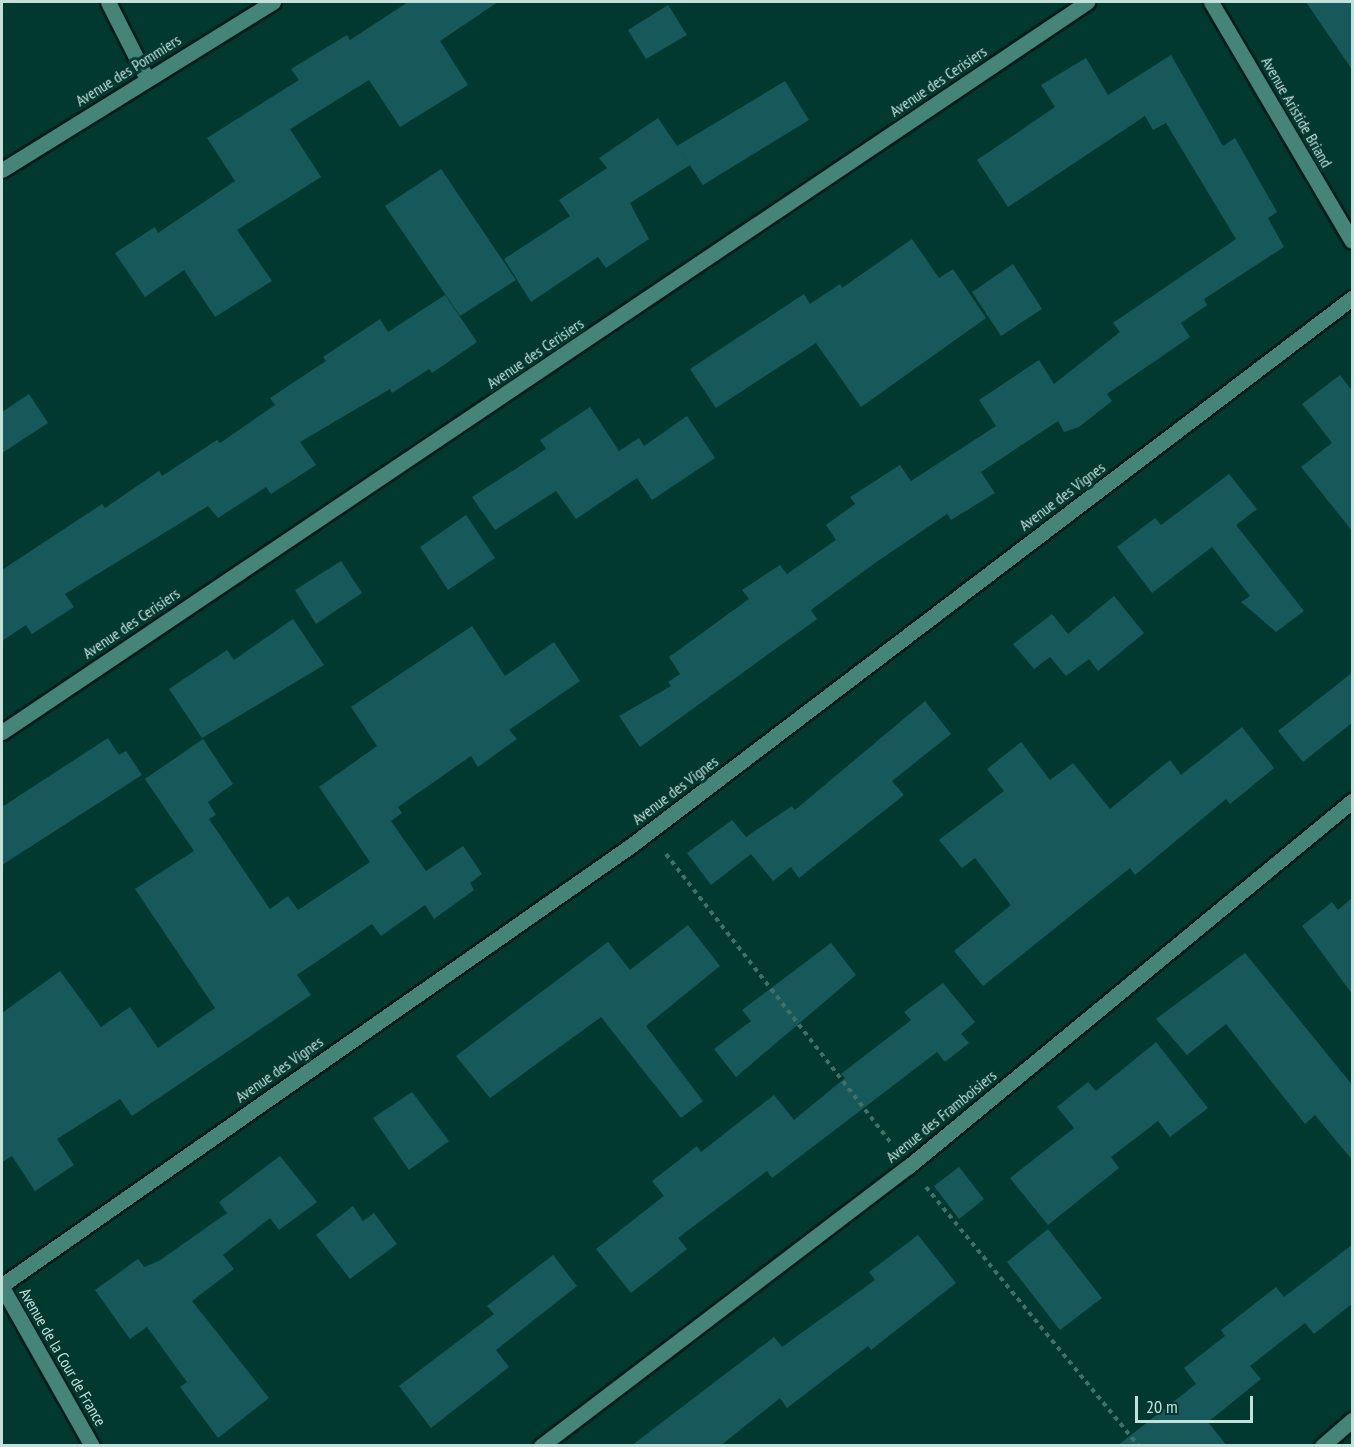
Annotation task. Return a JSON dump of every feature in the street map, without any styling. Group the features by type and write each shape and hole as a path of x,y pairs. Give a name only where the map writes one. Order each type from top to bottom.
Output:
{"street":[{"path":"108,2 147,79"},
{"name":"Avenue des Pommiers","path":"2,170 273,2"},
{"name":"Avenue des Cerisiers","path":"2,732 1087,2"},
{"name":"Avenue Aristide Briand","path":"1211,2 1353,241"},
{"name":"Avenue des Vignes","path":"2,1286 629,847 1353,298"},
{"name":"Avenue des Framboisiers","path":"541,1446 909,1166 1353,801"},
{"name":"Avenue de la Cour de France","path":"2,1286 92,1446"},
{"path":"1322,1446 1353,1420"}],"building":[{"path":"408,2 498,2 440,41 468,85 400,127 369,80 290,129 321,177 237,230 272,281 215,317 184,270 145,297 115,253 155,227 158,233 235,181 207,138 299,80 291,69 347,35 350,40"},
{"path":"1306,2 1353,2 1353,71"},
{"path":"668,5 687,35 646,59 628,30"},
{"path":"1171,55 1223,146 1235,138 1277,212 1268,218 1284,247 1204,299 1207,305 1181,323 1190,337 1107,394 1112,401 1079,427 1064,432 1058,421 981,472 995,493 951,520 947,514 875,563 811,610 817,619 640,747 619,716 671,686 668,682 680,674 669,657 749,599 742,590 780,565 787,574 836,540 826,525 855,504 850,497 900,465 911,481 996,426 979,400 1039,360 1054,384 1120,332 1113,323 1236,239 1166,123 1153,130 1145,116 1008,207 977,160 1055,107 1041,85 1086,58 1108,95"},
{"path":"785,81 809,120 703,185 677,146"},
{"path":"658,118 690,165 630,203 649,239 606,268 598,257 531,302 504,259 570,216 559,200 607,168 599,158"},
{"path":"441,169 516,280 460,316 385,206"},
{"path":"912,239 939,278 953,269 986,318 861,407 816,343 716,408 690,369 804,294 810,304 840,284 842,288"},
{"path":"1013,264 1042,309 1001,336 972,292"},
{"path":"445,295 477,342 432,373 429,369 392,393 390,389 300,442 316,465 271,494 266,487 218,518 208,506 65,594 74,607 32,634 26,625 2,641 2,570 102,504 105,508 159,471 162,476 217,440 220,443 275,405 270,398 326,361 323,357 380,319 388,332"},
{"path":"1340,375 1353,392 1353,532 1301,467 1332,443 1302,404"},
{"path":"29,394 48,423 2,453 2,412"},
{"path":"590,407 619,451 639,438 644,446 687,416 715,458 652,500 637,478 576,519 556,491 495,530 472,497 546,449 540,440"},
{"path":"1229,474 1257,509 1236,525 1304,611 1276,632 1241,602 1250,596 1212,547 1152,593 1117,547 1155,518 1161,525"},
{"path":"466,515 495,558 448,590 420,547"},
{"path":"341,561 362,593 316,624 295,590"},
{"path":"1114,596 1144,633 1098,671 1089,659 1066,676 1050,657 1034,669 1013,644 1052,614 1068,634"},
{"path":"293,619 324,665 202,738 169,689 227,650 234,660"},
{"path":"472,626 505,676 554,642 580,681 509,730 517,739 478,767 471,756 398,807 402,813 391,821 426,871 463,846 482,874 470,883 474,890 434,919 425,905 381,936 372,924 297,975 311,995 132,1116 120,1099 57,1139 74,1165 35,1191 12,1156 2,1162 2,1013 60,971 101,1027 130,1007 158,1048 215,1008 135,889 194,851 145,779 203,739 233,784 208,802 216,815 209,819 270,909 288,896 298,910 370,862 319,787 377,746 351,707"},
{"path":"1353,672 1353,722 1303,762 1278,731"},
{"path":"925,701 951,734 892,781 904,795 799,878 791,867 773,881 751,854 711,885 687,853 732,820 746,837 792,806 795,810"},
{"path":"1242,727 1274,768 1230,804 1226,799 1135,875 1130,868 983,986 954,951 1011,905 975,858 962,868 939,840 1004,791 987,769 1021,742 1050,780 1073,763 1110,809 1170,760 1181,775"},
{"path":"108,738 119,755 126,751 142,775 2,865 2,807"},
{"path":"1353,897 1353,995 1302,926 1332,902 1338,910"},
{"path":"688,925 720,966 646,1026 703,1101 681,1118 601,1017 490,1098 456,1056 608,942 630,970"},
{"path":"831,943 856,975 736,1077 714,1049 751,1021 742,1010"},
{"path":"1245,953 1353,1086 1353,1161 1315,1115 1305,1124 1226,1024 1187,1055 1156,1019"},
{"path":"943,983 975,1022 961,1034 969,1043 945,1062 937,1052 772,1178 767,1171 678,1238 687,1249 631,1293 596,1249 664,1196 652,1181 697,1146 701,1152 774,1095 794,1120 845,1078 841,1074 911,1020 904,1012"},
{"path":"1156,1042 1208,1108 1170,1137 1158,1121 1111,1157 1119,1168 1048,1225 1010,1178 1074,1128 1057,1107 1088,1082 1096,1091"},
{"path":"412,1092 449,1141 409,1170 373,1118"},
{"path":"280,1156 317,1202 279,1230 270,1218 223,1255 234,1269 192,1301 269,1398 218,1438 180,1387 187,1382 147,1327 130,1339 95,1290 138,1259 144,1267 159,1261 227,1213 219,1202"},
{"path":"959,1167 984,1199 959,1219 934,1186"},
{"path":"353,1206 363,1221 374,1213 397,1244 350,1279 316,1235"},
{"path":"1048,1229 1102,1298 1060,1330 1007,1262"},
{"path":"918,1235 956,1283 871,1350 868,1346 787,1408 780,1398 720,1446 631,1446 774,1337 782,1347 875,1280 869,1272"},
{"path":"1353,1244 1353,1303 1314,1334 1305,1323 1250,1366 1261,1379 1208,1422 1227,1446 1117,1446 1196,1384 1184,1368 1225,1336 1221,1330 1276,1287 1284,1297"},
{"path":"553,1255 577,1286 496,1350 509,1367 431,1428 399,1386 494,1314 487,1306"}]}
